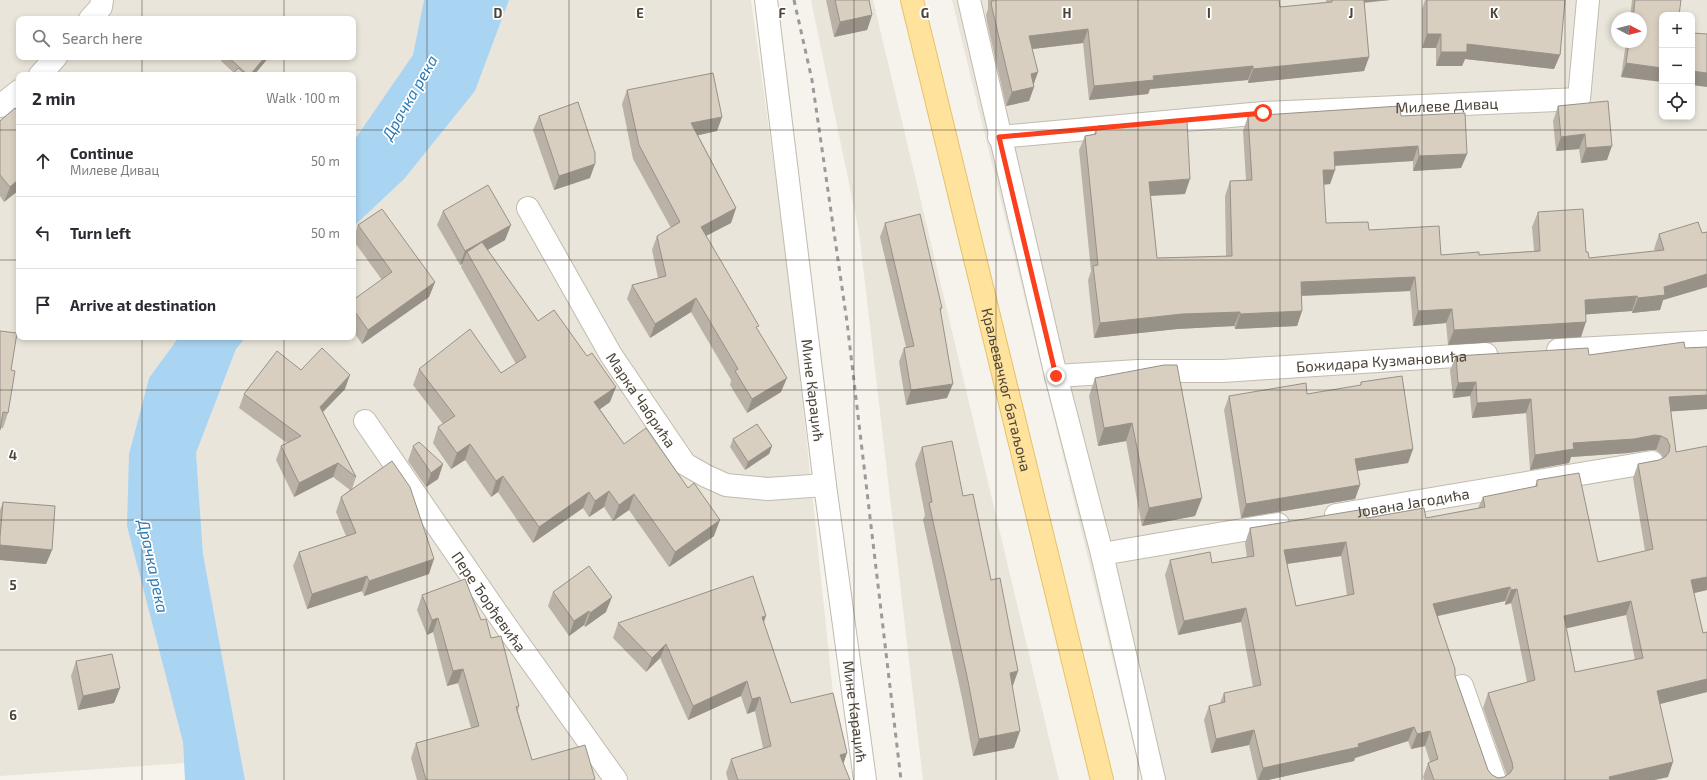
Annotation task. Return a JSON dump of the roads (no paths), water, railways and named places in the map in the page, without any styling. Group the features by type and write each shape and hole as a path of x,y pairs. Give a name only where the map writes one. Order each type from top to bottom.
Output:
{"main road":[{"name":"Краљевачког батаљона","path":"912,0 1102,780"}],"street":[{"path":"93,16 101,7 102,0"},
{"name":"Мине Караџић","path":"766,0 825,485 865,780"},
{"path":"969,0 999,137 1056,376 1102,554 1154,780"},
{"name":"Милеве Дивац","path":"999,137 1263,113 1579,99 1588,0"},
{"path":"43,72 53,60"},
{"path":"0,106 16,93"},
{"name":"Марка Чабрића","path":"528,208 611,355 685,464 726,485 768,489 825,485"},
{"path":"1537,351 1707,342"},
{"name":"Божидара Кузмановића","path":"1056,376 1138,370 1223,371 1505,353"},
{"name":"Пере Ђорђевића","path":"365,421 506,626 616,780"},
{"name":"Јована Јагодића","path":"1320,517 1652,462"},
{"path":"1102,554 1297,521"},
{"path":"1462,686 1495,780"}],"water":[{"name":"Драчка река","path":"424,0 509,0 475,91 404,179 356,224 356,138 413,55"},
{"name":"Драчка река","path":"177,340 244,340 236,349 196,453 203,554 245,780 185,780 183,742 127,526 129,454 149,378"}],"railway":[{"path":"794,0 812,80 847,322 901,780"}]}
